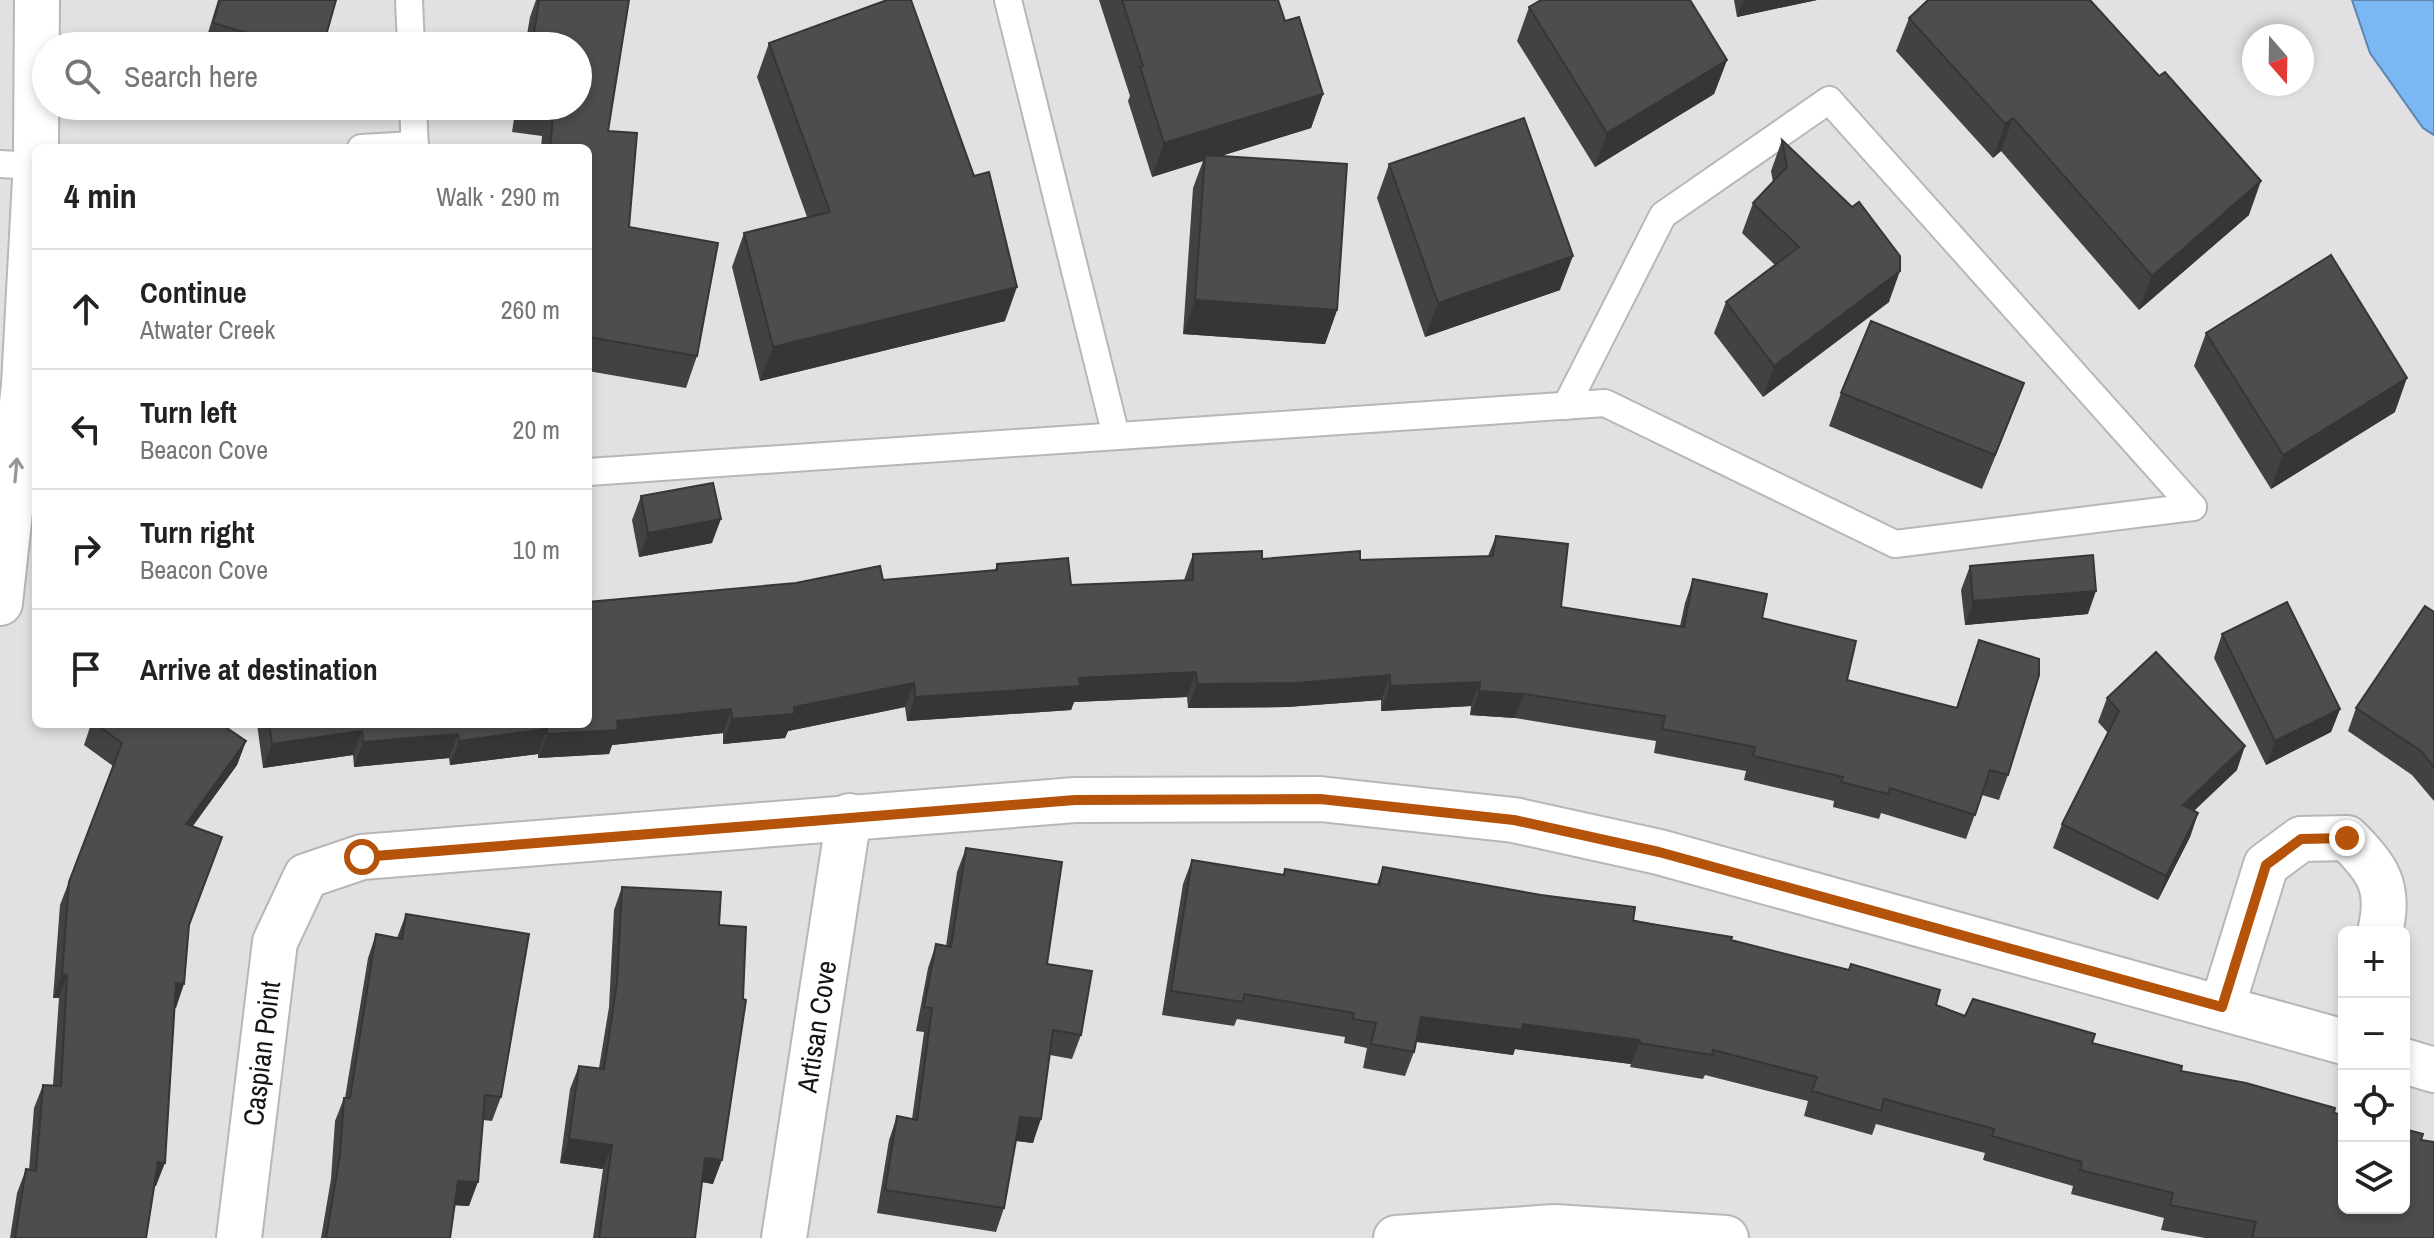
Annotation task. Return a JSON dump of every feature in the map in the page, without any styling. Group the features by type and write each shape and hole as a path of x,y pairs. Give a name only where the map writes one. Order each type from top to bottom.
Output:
{"street":[{"path":"37,0 37,32"},
{"path":"36,120 36,144"},
{"path":"0,603 24,385 32,238"},
{"path":"849,816 1075,800 1320,799 1514,820 1659,852 2338,1040"},
{"name":"Caspian Point","path":"239,1238 275,942 306,876 362,857 849,816"},
{"name":"Artisan Cove","path":"784,1238 849,816"},
{"path":"2222,1007 2266,865 2301,839 2347,838 2375,866 2387,905 2382,926"},
{"path":"2410,1063 2434,1070"},
{"path":"1396,1238 1555,1227 1630,1229 1726,1238"}],"lane":[{"path":"409,0 410,32"},
{"path":"1008,0 1116,436"},
{"path":"592,472 1566,406 1605,403 1895,544 2193,507 1829,100 1663,215 1566,406"},
{"path":"414,120 415,144"},
{"path":"0,164 32,164"}],"water":[{"path":"2352,0 2434,0 2434,135 2423,128 2370,53"}],"building":[{"path":"220,0 336,0 327,32 244,32 213,23"},
{"path":"539,0 629,0 608,131 637,133 629,227 718,243 697,356 592,338 592,144 550,144 553,120 592,120 592,32 534,32"},
{"path":"887,0 911,0 974,176 989,172 1017,287 773,347 744,233 830,212 769,43"},
{"path":"1122,0 1278,0 1285,21 1299,17 1323,94 1164,143"},
{"path":"1541,0 1690,0 1727,60 1607,133 1529,7"},
{"path":"1928,0 2090,0 2159,76 2165,72 2261,181 2152,276 2013,118 2005,124 1909,18"},
{"path":"1524,118 1573,256 1438,303 1389,164"},
{"path":"1782,140 1852,207 1859,202 1900,256 1900,271 1774,366 1726,302 1799,247 1753,203 1787,167"},
{"path":"1205,155 1347,164 1337,310 1195,300"},
{"path":"2331,255 2407,378 2283,455 2206,333"},
{"path":"1871,321 2024,383 1995,455 1841,393"},
{"path":"713,483 721,519 648,533 641,496"},
{"path":"1496,536 1568,544 1561,607 1684,627 1693,579 1767,594 1762,618 1856,641 1847,680 1957,708 1979,640 2039,659 2039,675 2008,775 1990,770 1975,815 1890,788 1888,794 1841,782 1843,777 1753,756 1755,747 1662,729 1665,716 1524,694 1479,691 1480,682 1390,686 1390,675 1296,683 1197,684 1196,672 1079,678 1080,686 915,697 914,683 794,707 794,714 732,719 731,709 617,721 618,730 547,734 547,729 459,741 458,734 363,742 362,731 272,744 270,728 592,728 592,602 796,583 880,566 883,580 997,570 997,564 1068,558 1071,585 1193,580 1193,554 1262,551 1262,559 1360,551 1360,560 1493,556"},
{"path":"2093,555 2096,591 1973,601 1970,566"},
{"path":"2287,602 2340,709 2275,741 2222,634"},
{"path":"2425,606 2434,612 2434,767 2421,751 2356,708"},
{"path":"2156,652 2245,746 2183,805 2198,813 2166,876 2062,824 2119,711 2107,698"},
{"path":"101,728 227,728 246,741 186,824 222,837 189,925 184,984 176,983 165,1163 158,1162 146,1238 15,1238 26,1169 36,1171 43,1085 61,1086 67,975 62,974 69,882 122,743"},
{"path":"966,848 1062,862 1047,964 1092,971 1081,1035 1053,1030 1041,1119 1020,1117 1004,1208 885,1190 897,1116 917,1120 932,1008 924,1007 936,944 951,947"},
{"path":"1192,860 1284,875 1285,869 1379,885 1383,867 1541,895 1635,907 1633,921 1732,937 1731,940 1849,970 1851,964 1940,990 1936,1005 1965,1016 1973,999 2095,1034 2092,1043 2182,1066 2181,1071 2246,1083 2335,1108 2334,1113 2338,1114 2338,1214 2410,1214 2410,1131 2423,1134 2421,1140 2434,1142 2434,1238 2252,1238 2256,1222 2170,1205 2173,1193 2080,1170 2082,1162 1992,1136 1994,1129 1884,1099 1881,1111 1812,1091 1817,1077 1713,1050 1712,1055 1639,1043 1640,1040 1523,1024 1522,1030 1421,1017 1414,1052 1371,1044 1376,1023 1353,1019 1354,1013 1244,994 1243,1002 1171,991"},
{"path":"622,887 721,892 719,925 746,927 743,999 746,1000 722,1160 705,1158 695,1238 599,1238 612,1145 569,1139 579,1066 604,1069 617,983"},
{"path":"406,914 529,934 501,1097 485,1095 478,1182 458,1181 450,1238 326,1238 340,1155 344,1098 350,1098 376,934 402,939"}],"route":[{"path":"362,857 1075,800 1320,799 1514,820 1659,852 2222,1007 2266,865 2301,839 2347,838"}]}
